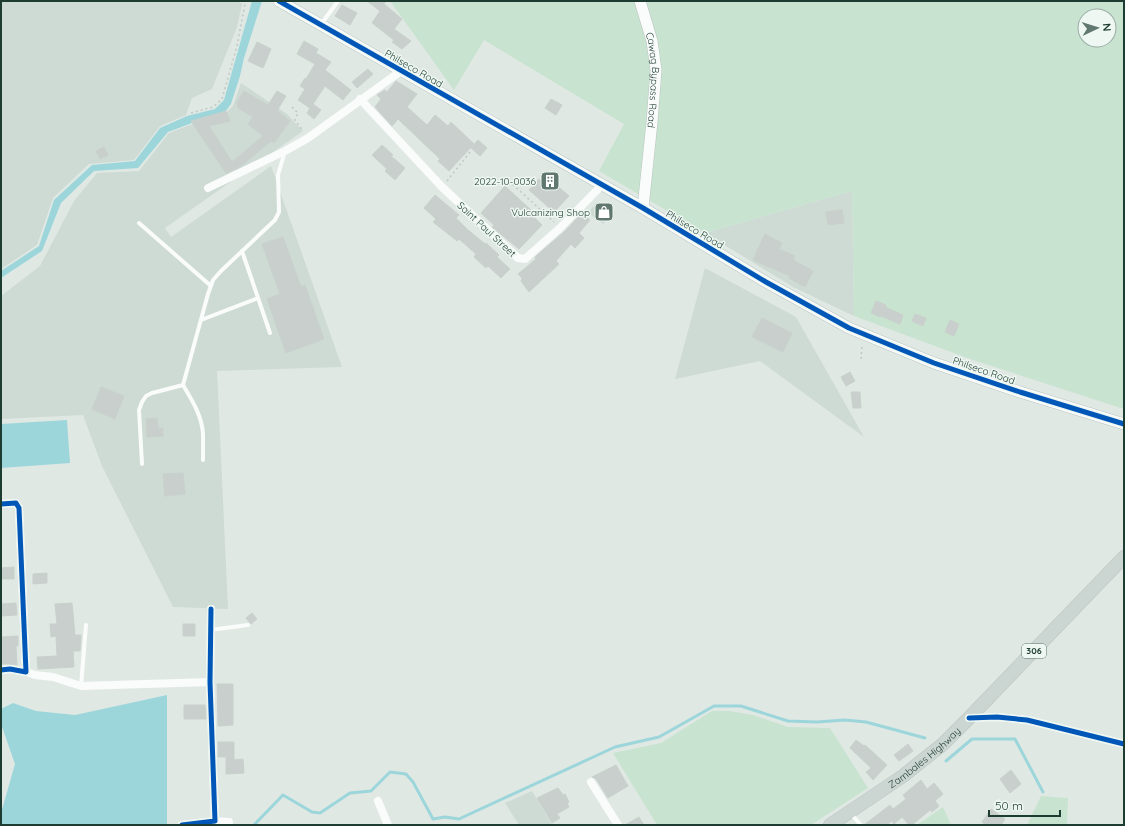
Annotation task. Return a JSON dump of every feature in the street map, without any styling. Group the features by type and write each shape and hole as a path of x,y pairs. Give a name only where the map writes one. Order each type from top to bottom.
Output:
{"main road":[{"name":"Zambales Highway","path":"830,825 903,776 943,744 1124,556"}],"street":[{"name":"Cawag Bypass Road","path":"640,1 652,41 656,70 652,122 642,208"},
{"name":"Philseco Road","path":"280,2 294,7 321,25 642,208 766,282 849,328 941,365 1020,392 1124,424"},
{"path":"208,188 285,151 308,138 401,71"},
{"name":"Saint Paul Street","path":"360,100 442,187 518,258 525,259 560,228 602,185"},
{"path":"1,504 16,503 19,508 26,672"},
{"path":"211,609 210,682 215,822"},
{"path":"1,670 26,672 35,675 53,677 81,686 210,682"},
{"path":"969,718 997,717 1027,720 1124,744"},
{"path":"592,782 618,825"},
{"path":"378,802 388,825"},
{"path":"182,825 229,822"}],"lane":[{"path":"321,25 338,1"},
{"path":"203,460 203,433 200,421 194,403 183,385 213,280 220,270 275,220 279,212 277,182 285,151"},
{"path":"139,223 211,286"},
{"path":"242,251 270,333"},
{"path":"201,320 258,298"},
{"path":"142,464 138,410 142,402 146,396 152,393 183,385"},
{"path":"81,686 86,625"},
{"path":"210,630 248,625"},
{"path":"849,813 861,825"}],"path":[{"path":"191,113 213,107 222,99 237,46 245,4 243,1"},
{"path":"292,108 298,113 295,120 308,138"},
{"path":"442,187 470,152"},
{"path":"509,181 560,228"},
{"path":"861,358 864,334"}],"shaded area":[{"path":"1,1 237,1 242,4 237,27 212,89 192,98 186,115 160,126 134,160 89,164 53,198 37,245 1,269"},
{"path":"241,83 287,114 303,131 165,228 171,237 271,166 342,367 217,371 228,609 173,607 102,466 83,415 1,419 1,296 40,266 74,201 97,173 139,171 169,133 224,115 233,106"},
{"path":"852,191 854,316 793,287 705,233"},
{"path":"597,202 614,213 603,224 588,213"},
{"path":"705,268 796,317 864,437 760,361 675,379"},
{"path":"532,791 552,825 519,825 505,803"}],"green space":[{"path":"390,1 1124,1 1124,409 970,359 854,316 852,191 705,233 599,171 624,124 484,40 454,90"},
{"path":"712,711 729,711 753,715 788,727 830,728 868,788 811,825 657,825 613,753 661,743"},
{"path":"1041,796 1068,798 1067,825 1027,825"},
{"path":"943,807 951,825 917,825"}],"water":[{"path":"252,1 262,1 231,104 222,116 192,123 168,132 138,168 94,171 61,203 42,251 1,278 1,271 39,246 54,200 92,165 135,161 160,128 187,116 215,109 224,100"},
{"path":"67,420 70,463 1,468 1,424"},
{"path":"167,695 167,825 1,825 1,813 15,764 1,724 1,709 13,703 36,711 75,715"}],"building":[{"path":"367,1 386,1 384,4 402,19 394,29 411,41 402,49 392,42 394,40 372,23 380,11"},
{"path":"342,5 357,13 350,25 335,16"},
{"path":"304,41 318,49 316,53 331,62 325,70 351,90 343,100 325,86 313,104 321,110 314,119 307,113 310,108 298,100 305,89 300,86 315,64 297,54"},
{"path":"257,42 271,49 263,68 248,61"},
{"path":"368,69 373,74 357,88 352,82"},
{"path":"396,81 417,94 407,107 427,125 435,115 448,126 451,122 474,144 449,171 438,161 440,159 398,119 392,126 375,107 381,99 377,95 385,90 387,92"},
{"path":"244,91 268,105 277,91 286,96 277,111 290,121 274,143 271,141 240,167 226,173 191,121 226,111 230,121 209,126 232,162 263,136 248,124 253,117 238,108 237,102"},
{"path":"551,99 562,105 556,115 545,108"},
{"path":"478,140 487,148 480,156 471,148"},
{"path":"382,145 393,155 391,156 405,168 395,180 385,171 387,169 372,155"},
{"path":"104,147 108,155 100,159 96,151"},
{"path":"547,174 557,182 555,184 569,196 554,212 529,190 539,179 541,181"},
{"path":"505,186 531,210 529,212 542,225 519,249 492,227 494,225 481,213"},
{"path":"435,195 459,215 456,218 467,229 499,255 497,257 510,269 501,278 488,266 486,268 474,257 476,254 459,239 457,241 433,222 436,219 424,208"},
{"path":"601,208 610,214 605,220 597,214"},
{"path":"842,210 844,223 828,225 826,212"},
{"path":"582,213 590,220 579,233 584,238 575,248 571,244 556,261 559,264 529,292 521,281 522,278 518,274 536,259 536,256 564,232"},
{"path":"765,234 782,243 779,249 795,256 793,260 813,271 805,287 789,278 790,276 753,260"},
{"path":"283,237 301,287 305,285 324,339 286,353 267,299 280,294 262,244"},
{"path":"876,301 903,315 900,324 871,313"},
{"path":"915,314 926,318 923,326 912,321"},
{"path":"762,318 792,333 783,352 752,337"},
{"path":"950,320 959,324 954,336 945,332"},
{"path":"850,372 855,381 846,386 841,377"},
{"path":"101,387 124,396 115,419 92,409"},
{"path":"851,392 860,392 861,408 853,408"},
{"path":"157,418 158,428 163,428 163,436 147,437 146,419"},
{"path":"183,473 185,494 165,496 163,474"},
{"path":"14,567 14,579 2,579 1,568"},
{"path":"47,573 47,583 33,584 33,574"},
{"path":"16,603 17,615 1,616 1,604"},
{"path":"72,603 75,635 81,635 80,651 73,651 74,667 38,669 37,657 57,656 56,636 51,637 50,624 57,624 55,604"},
{"path":"252,613 257,619 251,624 246,618"},
{"path":"183,624 195,624 195,636 183,636"},
{"path":"18,636 18,646 16,646 17,665 2,664 2,637"},
{"path":"217,684 233,684 233,725 218,726"},
{"path":"184,705 205,705 206,719 184,719"},
{"path":"856,740 864,746 865,745 887,765 873,780 866,772 871,768 850,748"},
{"path":"218,742 234,742 234,760 243,759 244,773 226,774 226,757 218,757"},
{"path":"908,744 913,751 899,761 894,755"},
{"path":"616,765 628,786 608,798 596,779 592,777"},
{"path":"1011,770 1021,784 1010,793 1000,779"},
{"path":"921,780 927,789 934,783 943,794 935,801 939,806 932,812 930,810 912,825 909,825 902,817 894,824 892,821 886,825 864,825 890,805 893,809 906,799 903,795"},
{"path":"558,788 563,795 565,794 569,802 567,803 569,807 557,814 560,818 552,823 537,798"},
{"path":"991,809 1005,819 1001,825 986,825 982,822"},
{"path":"639,817 644,825 625,825"}],"waterway":[{"path":"254,825 283,795 312,812 320,813 350,793 371,791 390,772 406,774 413,782 433,819 445,817 459,819 615,747 659,737 714,706 741,706 788,721 817,722 845,720 866,722 925,738"},
{"path":"946,761 972,739 1015,739 1043,792"}],"cycle path":[{"path":"279,1 643,208 766,282 849,328 934,363 1020,392 1124,424"},
{"path":"1,504 16,503 19,508 26,672 10,669 1,670"},
{"path":"182,825 215,821 210,682 211,609"},
{"path":"969,718 997,717 1027,720 1124,744"}],"place":[{"name":"2022-10-0036","path":"550,181"},
{"name":"Vulcanizing Shop","path":"604,212"}]}
